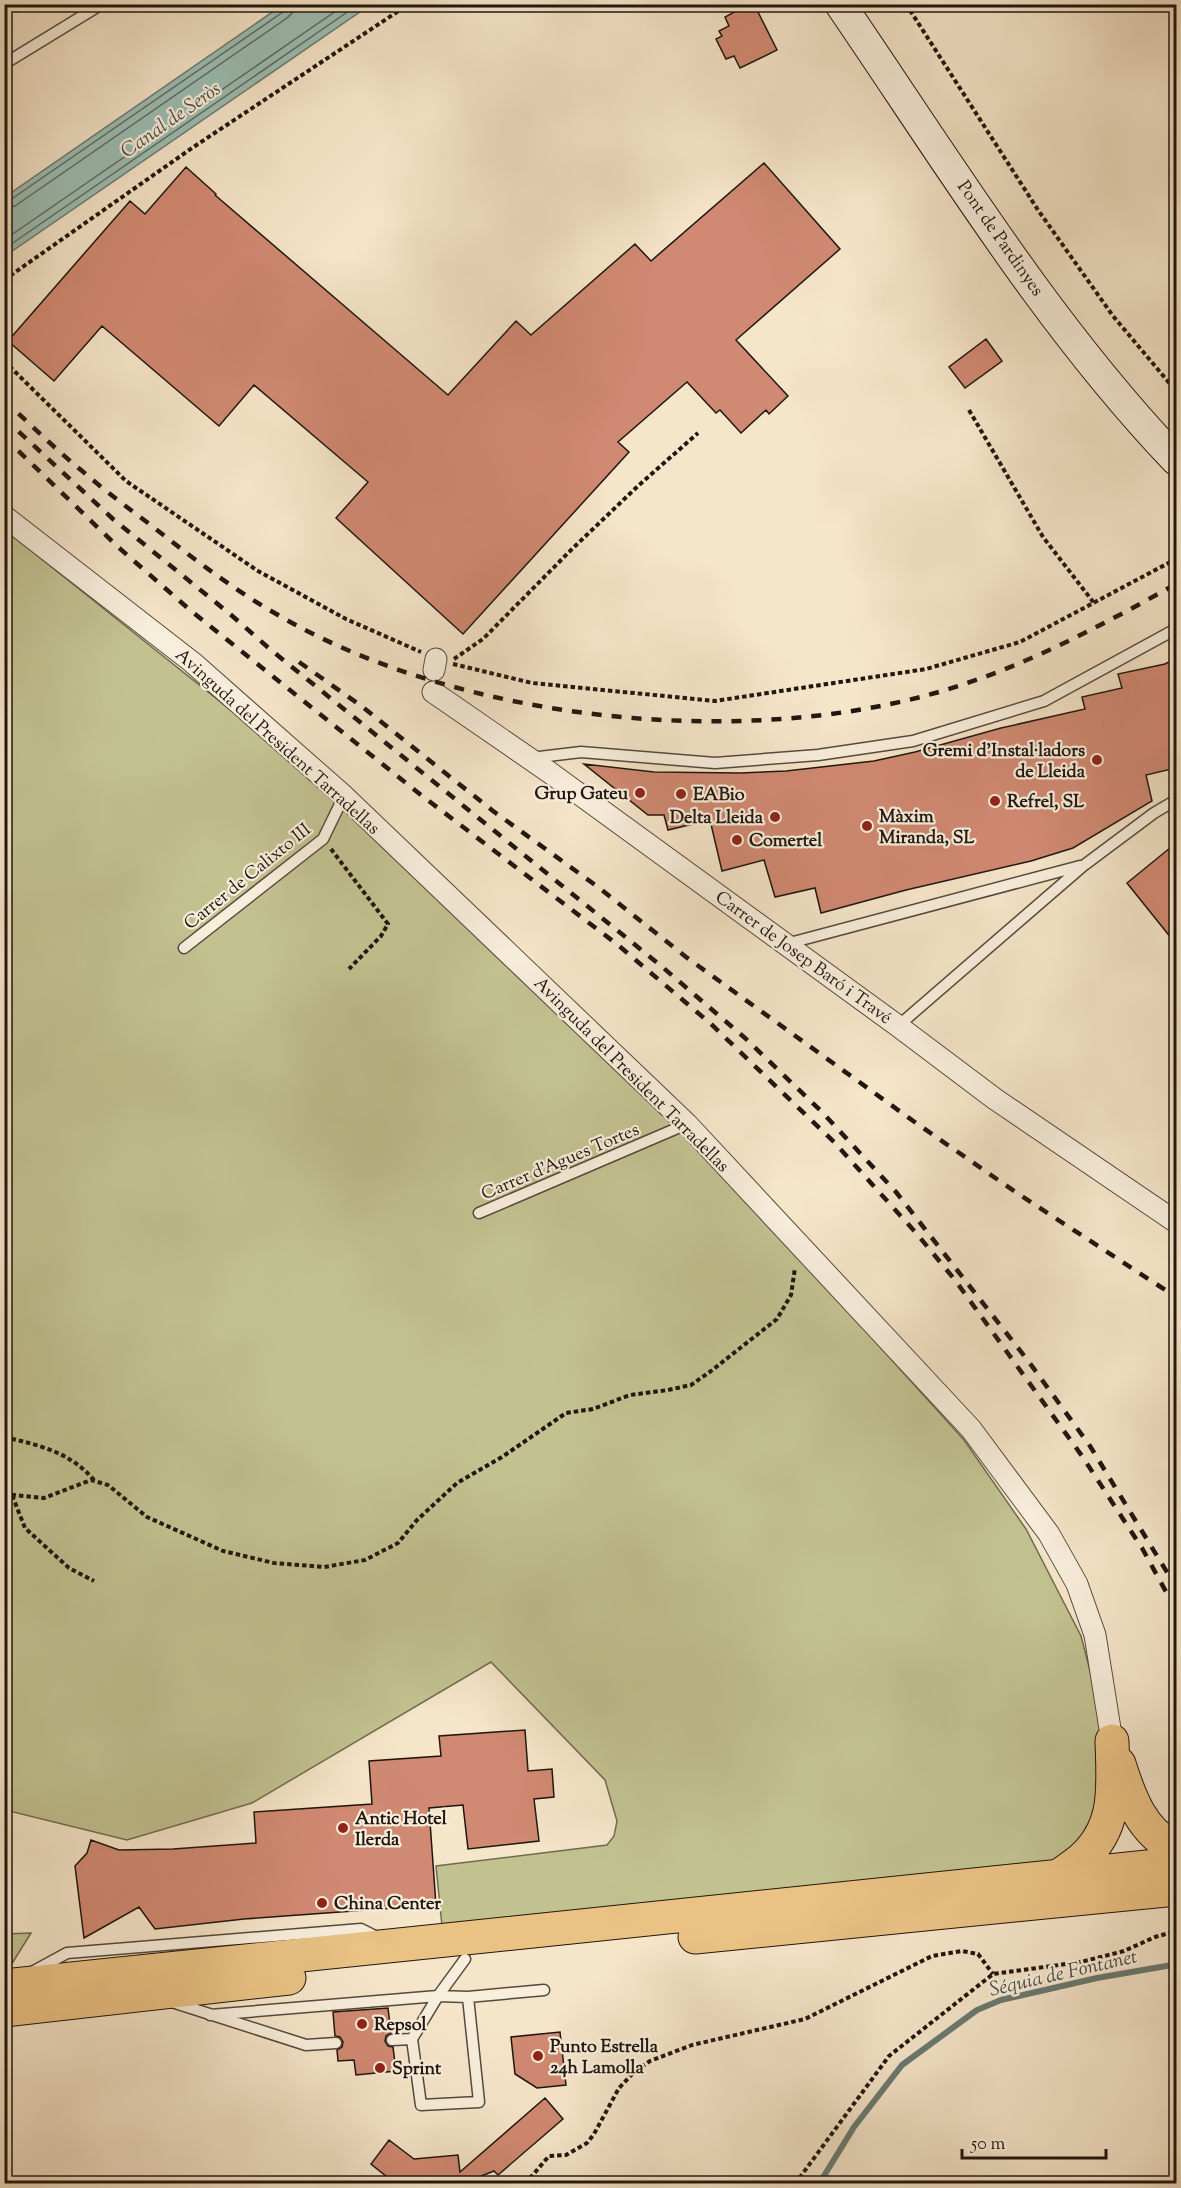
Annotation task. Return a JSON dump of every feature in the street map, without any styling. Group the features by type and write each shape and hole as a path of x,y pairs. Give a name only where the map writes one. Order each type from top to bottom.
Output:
{"main road":[{"name":"Pont de Pardinyes","path":"840,4 1035,289 1119,398 1176,460"},
{"path":"1112,1741 1131,1800 1147,1827 1176,1849"},
{"path":"1056,1878 1083,1858 1101,1836 1110,1816 1114,1795 1112,1741"},
{"path":"6,1993 394,1944 1176,1864"},
{"path":"6,1993 152,1995 365,1968 1176,1889"}],"street":[{"name":"Avinguda del President Tarradellas","path":"4,516 192,662 344,796 687,1124 971,1429 1050,1534 1077,1584 1095,1635 1112,1741"},
{"name":"Carrer de Josep Baró i Travé","path":"432,692 528,758 786,944 995,1099 1176,1222"}],"lane":[{"path":"4,64 102,4"},
{"path":"528,758 581,752 715,763 818,756 913,741 1044,701 1176,629"},
{"name":"Carrer de Calixto III","path":"184,948 324,839 344,796"},
{"path":"898,1026 1083,866 1154,813 1176,800"},
{"path":"786,944 1083,866"},
{"name":"Carrer d'Agues Tortes","path":"479,1213 687,1124"},
{"path":"465,1959 438,1996 412,2039 421,2105 479,2103 468,1997"},
{"path":"210,2015 438,1996 468,1997 544,1990"},
{"path":"152,1995 306,2044 336,2043"},
{"path":"392,2040 412,2039"}],"path":[{"path":"4,280 192,148 409,4"},
{"path":"906,4 1052,229 1113,316 1176,391"},
{"path":"4,361 126,481 258,571 435,665"},
{"path":"969,410 1043,537 1094,603"},
{"path":"698,433 571,550 483,639 449,662 532,683 715,700 926,669 1020,642 1176,559"},
{"path":"324,839 388,924 381,936 349,969"},
{"path":"4,1494 44,1498 91,1480 108,1485 147,1517 223,1551 274,1563 324,1567 365,1560 398,1543 417,1520 457,1483 502,1457 566,1413 593,1409 630,1395 691,1385 711,1371 777,1319 791,1295 798,1243"},
{"path":"4,1437 37,1444 61,1453 83,1468 96,1482"},
{"path":"4,1483 12,1495 25,1528 69,1568 94,1581"},
{"path":"795,2184 889,2056 993,1974 1081,1962 1124,1951 1155,1937 1176,1931"},
{"path":"525,2184 549,2156 566,2155 587,2143 619,2088 634,2072 650,2061 692,2045 805,2019 932,1956 962,1951 978,1954 993,1974"}],"green space":[{"path":"4,529 277,747 689,1135 964,1440 1026,1529 1081,1636 1110,1748 1109,1791 1067,1859 442,1926 436,1866 607,1845 614,1836 617,1821 605,1780 491,1662 252,1803 127,1840 5,1810"},
{"path":"31,1933 8,1970 4,1970 4,1934"}],"water":[{"name":"Canal de Seròs","path":"284,4 370,5 5,256 5,197"}],"building":[{"path":"749,4 754,4 777,50 740,68 734,56 726,59 716,39 722,36 719,31 729,26 725,17"},
{"path":"764,163 840,249 736,340 788,396 769,414 766,410 741,433 720,410 716,413 687,382 618,442 629,452 463,634 336,518 368,482 254,385 219,426 102,326 54,381 8,341 130,201 145,214 186,167 215,195 448,395 516,321 531,335 635,244 651,261"},
{"path":"986,339 1002,361 965,388 949,367"},
{"path":"1176,658 1176,768 1146,775 1152,801 1073,848 1031,861 906,890 821,913 815,888 775,897 764,860 722,871 710,820 668,830 664,815 648,815 584,764 654,772 740,773 786,771 874,761 1085,709 1082,697 1122,688 1118,674 1165,664"},
{"path":"1176,843 1176,944 1127,883"},
{"path":"525,1730 528,1771 552,1769 554,1797 534,1799 539,1841 468,1849 463,1805 429,1808 436,1905 244,1919 155,1929 139,1907 84,1938 75,1866 87,1853 91,1840 119,1850 256,1843 254,1812 372,1804 369,1761 441,1756 439,1736"},
{"name":"Repsol","path":"388,2008 391,2033 386,2036 385,2041 388,2046 393,2047 396,2071 356,2075 354,2060 338,2061 337,2050 342,2047 343,2042 340,2037 335,2036 333,2012"},
{"name":"Punto Estrella 24h Lamolla","path":"560,2032 566,2085 537,2088 515,2074 511,2037"},
{"path":"545,2098 563,2119 498,2175 494,2171 461,2184 396,2184 371,2164 389,2140 414,2159 458,2155 460,2172"}],"waterway":[{"name":"Séquia de Fontanet","path":"819,2184 854,2127 902,2065 977,2010 1001,2000 1097,1978 1172,1965 1176,1960"}],"railway":[{"path":"4,400 61,453 116,499 217,576 285,619 356,653 433,681 515,701 600,715 685,721 770,720 851,711 928,695 1025,661 1116,617 1176,584"},
{"path":"4,418 113,519 660,965 745,1038 822,1112 896,1192 1029,1362 1090,1446 1176,1587"},
{"path":"4,437 118,547 190,610 421,795 618,945 711,1024 834,1142 955,1280 1082,1456 1142,1548 1176,1610"},
{"path":"299,662 360,705 493,811 598,887 686,957 916,1123 1017,1193 1176,1297"}],"place":[{"name":"Gremi d'Instal·ladors de Lleida","path":"1097,760"},
{"name":"Grup Gateu","path":"640,793"},
{"name":"EABio","path":"681,794"},
{"name":"Refrel, SL","path":"995,801"},
{"name":"Delta Lleida","path":"775,817"},
{"name":"Màxim Miranda, SL","path":"867,826"},
{"name":"Comertel","path":"737,840"},
{"name":"Antic Hotel Ilerda","path":"343,1828"},
{"name":"China Center","path":"322,1903"},
{"name":"Repsol","path":"362,2024"},
{"name":"Punto Estrella 24h Lamolla","path":"538,2056"},
{"name":"Sprint","path":"380,2068"}]}
